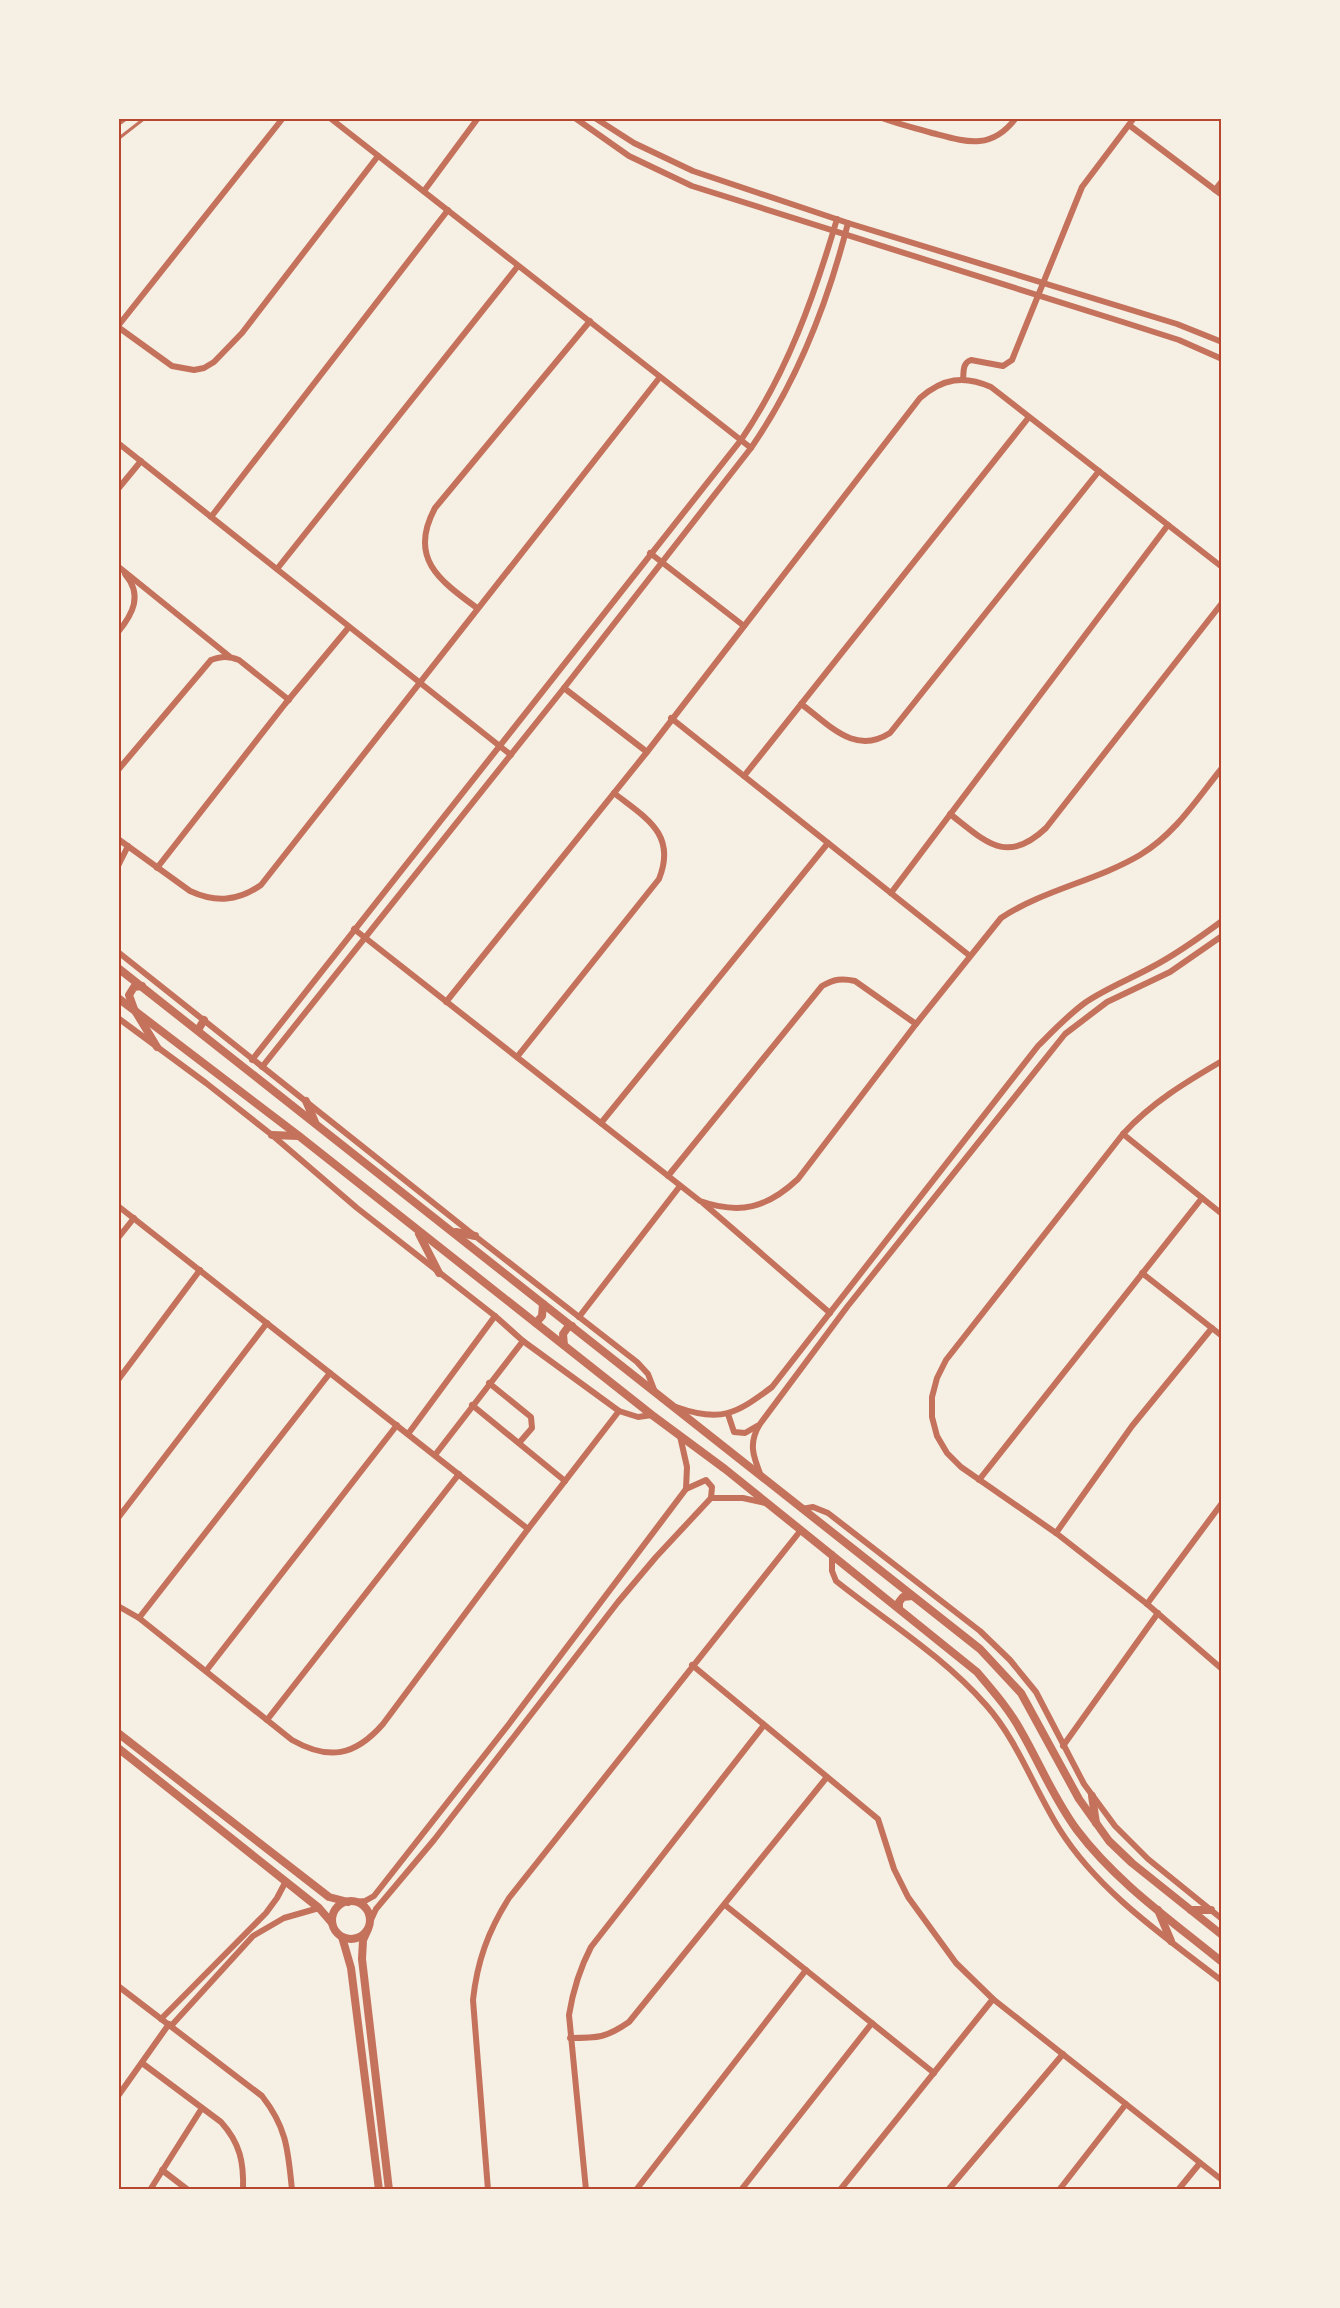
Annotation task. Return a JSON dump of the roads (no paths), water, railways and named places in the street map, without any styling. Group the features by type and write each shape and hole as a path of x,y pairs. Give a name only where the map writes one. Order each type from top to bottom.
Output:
{"street":[{"path":"118,123 125,118"},
{"path":"283,118 118,327 172,366 194,370 204,368 214,362 242,333 378,156"},
{"path":"330,118 751,448"},
{"path":"574,118 620,150 660,173 692,186 1179,340 1221,358"},
{"path":"596,118 634,143 693,171 848,223 1177,324 1221,342"},
{"path":"882,118 974,142 996,137 1006,131 1016,118"},
{"path":"963,379 965,364 971,360 1003,366 1010,363 1082,187 1134,118"},
{"path":"423,191 475,120"},
{"path":"1129,125 1221,195"},
{"path":"1215,190 1221,181"},
{"path":"211,517 448,210"},
{"path":"252,1060 757,417 797,339 837,219"},
{"path":"262,1067 564,688 751,448 773,415 796,372 824,300 848,223"},
{"path":"278,570 518,266"},
{"path":"477,608 443,582 430,567 425,552 424,537 428,522 435,508 590,321"},
{"path":"118,839 190,891 202,897 228,899 252,891 269,877 419,682 660,377"},
{"path":"446,1002 647,752 920,398 932,388 945,381 963,379 976,380 991,387 1221,567"},
{"path":"744,776 1029,417"},
{"path":"118,443 511,755"},
{"path":"118,489 141,461"},
{"path":"801,704 850,739 869,742 890,733 1100,471"},
{"path":"891,893 1168,525"},
{"path":"650,553 744,626"},
{"path":"118,632 132,616 135,603 134,590 129,578 119,567"},
{"path":"119,567 230,657"},
{"path":"950,814 988,844 1004,847 1020,846 1034,839 1046,828 1221,603"},
{"path":"157,868 349,627"},
{"path":"118,770 211,660 230,657 239,660 289,700"},
{"path":"564,688 647,752"},
{"path":"671,718 970,956"},
{"path":"700,1201 717,1207 735,1209 761,1204 785,1192 798,1179 993,926 1010,912 1117,866 1160,841 1178,824 1221,768"},
{"path":"517,1058 659,879 664,865 665,850 661,836 652,823 614,793"},
{"path":"601,1123 828,843"},
{"path":"118,866 128,846"},
{"path":"673,1406 694,1413 728,1414 744,1408 772,1387 1038,1046 1086,1002 1171,956 1221,921"},
{"path":"354,930 700,1201 830,1313"},
{"path":"761,1476 753,1447 753,1436 760,1424 847,1307 1065,1034 1107,1002 1170,972 1221,936"},
{"path":"118,952 637,1362 648,1374 655,1392"},
{"path":"118,968 980,1649 1021,1693 1070,1784 1096,1825 1132,1863 1221,1935"},
{"path":"668,1176 822,986 832,980 844,978 855,981 916,1024"},
{"path":"143,987 137,986 130,992 134,1009 157,1047"},
{"path":"118,998 299,1136 832,1554 977,1672 1021,1731 1053,1794 1078,1832 1108,1866 1221,1962"},
{"path":"118,1018 272,1135 523,1341 619,1411 638,1417 652,1415"},
{"path":"198,1030 204,1020"},
{"path":"1220,1665 1056,1533 961,1467 947,1453 937,1436 932,1417 932,1397 937,1378 946,1360 1123,1134 1158,1102 1191,1078 1221,1061"},
{"path":"306,1101 315,1123"},
{"path":"1123,1134 1221,1214"},
{"path":"272,1135 299,1136"},
{"path":"579,1317 680,1186"},
{"path":"979,1480 1202,1198"},
{"path":"118,1206 528,1529"},
{"path":"118,1238 134,1218"},
{"path":"417,1230 440,1274"},
{"path":"452,1232 475,1236"},
{"path":"118,1380 200,1270"},
{"path":"1142,1274 1221,1336"},
{"path":"536,1323 542,1316 543,1304"},
{"path":"408,1434 495,1316"},
{"path":"118,1518 267,1323"},
{"path":"564,1345 563,1334 568,1327 572,1326"},
{"path":"1056,1533 1132,1426 1212,1328"},
{"path":"435,1455 523,1341"},
{"path":"139,1618 330,1373"},
{"path":"489,1383 531,1417 532,1428 519,1443"},
{"path":"472,1405 565,1481"},
{"path":"118,1606 139,1618 292,1740 310,1750 331,1754 351,1750 370,1740 384,1724 528,1529 619,1411"},
{"path":"728,1414 731,1428 739,1434 750,1431 760,1424"},
{"path":"206,1671 396,1425"},
{"path":"680,1435 687,1467 686,1489"},
{"path":"267,1720 459,1474"},
{"path":"332,1923 334,1911 343,1903 368,1900 374,1896 509,1724 686,1489 706,1480 712,1487 711,1498 618,1602 434,1840 376,1909 362,1947 362,1959 389,2190"},
{"path":"711,1498 743,1498 766,1503"},
{"path":"1147,1604 1221,1503"},
{"path":"802,1509 813,1507 828,1513 995,1645 1036,1692 1063,1746 1092,1796 1115,1826 1148,1859 1221,1919"},
{"path":"488,2190 473,2000 476,1973 483,1947 494,1921 509,1898 801,1530"},
{"path":"832,1554 832,1571 836,1581 957,1675 986,1704 1003,1725 1060,1831 1084,1862 1111,1890 1221,1981"},
{"path":"876,1589 883,1583 884,1575"},
{"path":"899,1608 899,1602 903,1597 912,1596"},
{"path":"1063,1746 1158,1613"},
{"path":"692,1665 878,1819 894,1869 908,1897 956,1963 993,1999 1221,2180"},
{"path":"586,2190 569,2015 580,1969 591,1947 764,1725"},
{"path":"118,1733 329,1896 351,1902 367,1911 369,1925 359,1938 342,1937 319,1908 118,1748"},
{"path":"149,1771 155,1768 156,1761"},
{"path":"169,1787 176,1777"},
{"path":"570,2038 592,2038 611,2034 629,2022 827,1777"},
{"path":"1092,1796 1096,1825"},
{"path":"118,2096 170,2025 266,1913 286,1881"},
{"path":"724,1905 934,2073"},
{"path":"161,2019 237,1946 284,1917 319,1908"},
{"path":"1158,1909 1171,1941"},
{"path":"1191,1910 1211,1910"},
{"path":"342,1937 351,1968 379,2190"},
{"path":"636,2190 806,1970"},
{"path":"118,1986 262,2096 276,2114 284,2134 292,2190"},
{"path":"840,2190 993,1999"},
{"path":"741,2190 872,2023"},
{"path":"948,2190 1063,2054"},
{"path":"142,2063 221,2122 238,2144 242,2158 243,2190"},
{"path":"1059,2190 1126,2104"},
{"path":"150,2190 202,2108"},
{"path":"371,2134 381,2132"},
{"path":"1178,2190 1200,2163"},
{"path":"162,2170 188,2190"}],"lane":[{"path":"118,139 146,118"}]}
